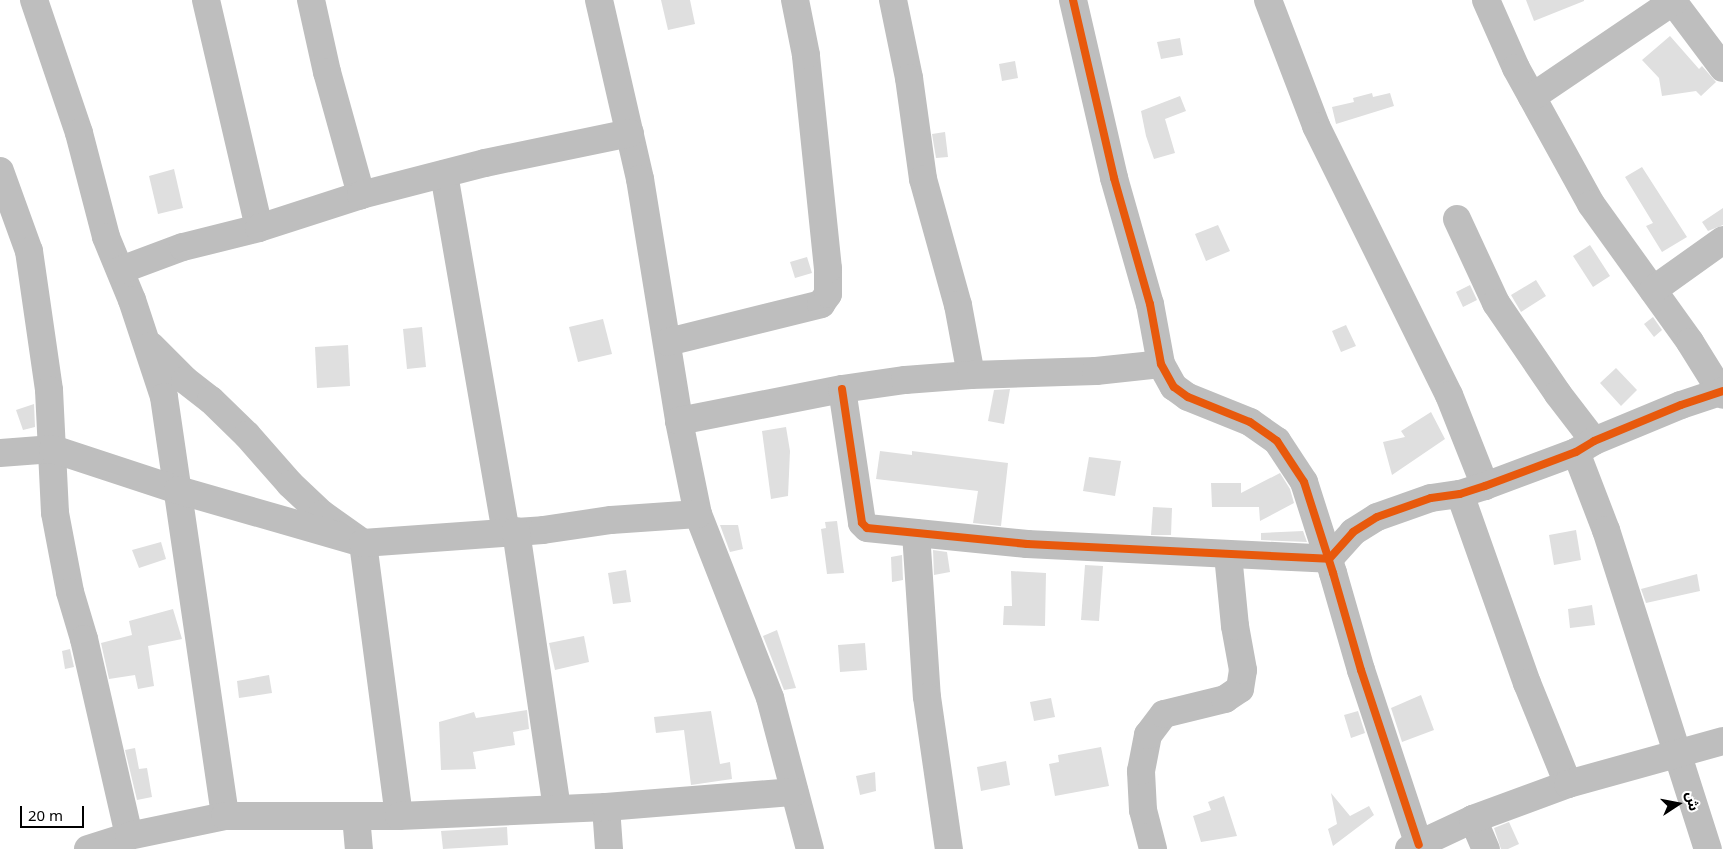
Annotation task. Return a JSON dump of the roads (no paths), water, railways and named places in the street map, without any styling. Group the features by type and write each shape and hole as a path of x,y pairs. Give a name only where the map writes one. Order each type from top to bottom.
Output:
{"street":[{"path":"34,0 79,133 106,237 121,270 164,397 224,816"},
{"path":"206,0 259,228"},
{"path":"311,0 327,72 361,195"},
{"path":"599,0 630,133 698,514 770,698 810,849"},
{"path":"668,342 821,304 828,294 828,269 806,55 795,0"},
{"path":"893,0 909,78 922,179 958,305 971,374"},
{"path":"1074,0 1114,178 1150,304 1161,364 1174,387 1188,397 1250,422 1277,440 1304,482 1329,559 1414,847 1473,819 1568,784 1677,752 1723,742"},
{"path":"1268,0 1316,126 1449,395 1472,490 1527,683 1568,784"},
{"path":"1329,559 1353,532 1377,517 1431,498 1472,490 1585,447 1681,405 1722,393 1653,290 1591,204 1516,68 1486,0"},
{"path":"1532,97 1673,1 1723,68"},
{"path":"121,270 182,247 259,228 361,195 444,174 630,133"},
{"path":"0,171 29,250 43,339 53,449 54,513 68,583 84,639 129,836"},
{"path":"444,174 511,531 557,808"},
{"path":"1456,219 1496,303 1558,394 1585,447 1606,530 1708,849"},
{"path":"1653,290 1723,240"},
{"path":"147,343 185,380 211,400 247,435 290,484 322,514 363,543 399,816"},
{"path":"680,421 842,389 971,374 1096,371 1161,364"},
{"path":"842,389 862,523 867,528 1027,544 1329,559"},
{"path":"0,454 53,449 178,490 363,543 511,531 611,520 698,514"},
{"path":"916,533 927,698 949,849"},
{"path":"1154,849 1142,810 1141,771 1148,735 1164,714 1225,699 1240,689 1243,670 1235,626 1228,554"},
{"path":"88,849 129,836 224,816 399,816 606,807 794,792"},
{"path":"606,807 608,849"},
{"path":"356,816 358,849"},
{"path":"1473,819 1486,849"}]}
